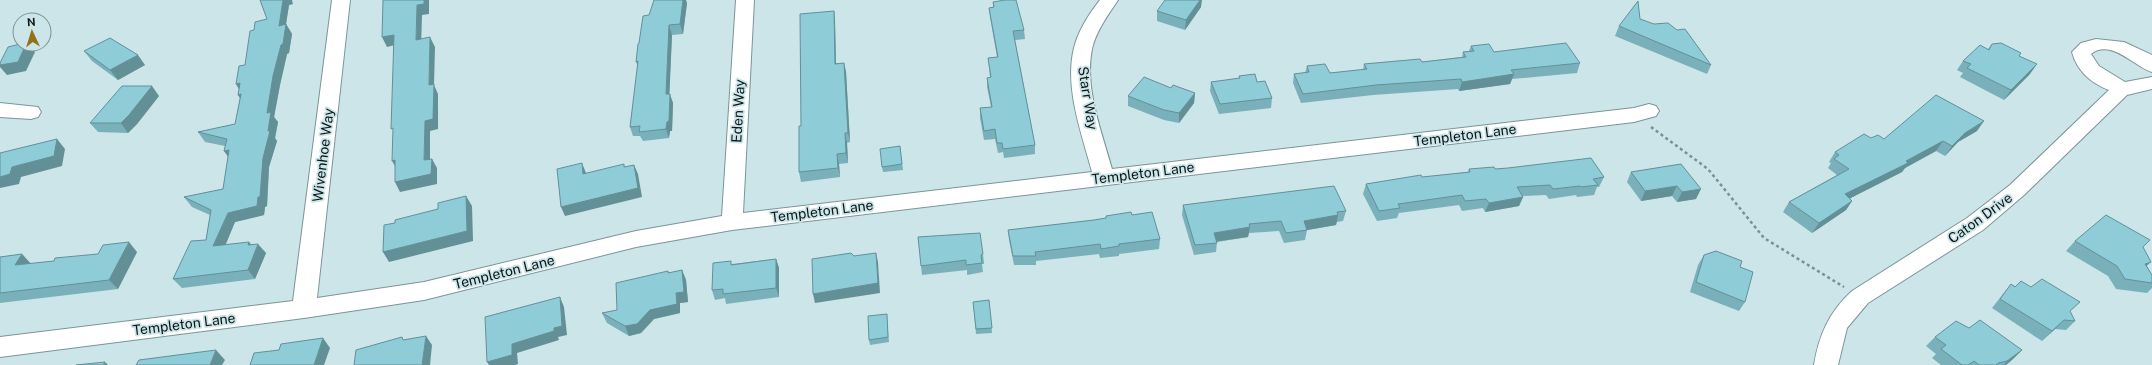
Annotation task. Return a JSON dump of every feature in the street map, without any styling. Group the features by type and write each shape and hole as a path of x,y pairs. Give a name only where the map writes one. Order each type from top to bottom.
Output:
{"street":[{"name":"Wivenhoe Way","path":"304,309 341,0"},
{"name":"Eden Way","path":"732,222 745,0"},
{"name":"Starr Way","path":"1104,178 1087,110 1081,74 1083,49 1097,16 1109,0"},
{"path":"2125,89 2101,77 2089,67 2082,58 2081,52 2085,47 2105,44 2129,51 2149,63"},
{"name":"Caton Drive","path":"1826,365 1829,341 1837,323 1849,307 1868,290 1921,260 1981,219 2017,190 2121,90 2152,83"},
{"path":"0,110 31,112"},
{"name":"Templeton Lane","path":"0,346 304,309 424,291 636,239 732,222 1642,113"}],"path":[{"path":"1642,113 1708,169 1764,238 1860,297"}],"building":[{"path":"260,0 283,0 279,26 286,24 283,44 281,45 273,76 267,113 271,112 268,131 270,131 263,158 260,197 258,197 257,206 228,213 213,246 249,242 248,245 258,244 248,270 173,279 191,241 206,240 211,210 184,197 223,189 229,150 224,151 227,139 198,132 235,124 241,94 238,95 240,83 236,84 239,66 245,65 250,31 254,30 255,22 267,19"},
{"path":"383,0 424,0 424,4 417,5 416,40 430,37 429,85 434,84 433,119 425,121 424,160 432,159 431,174 395,182 395,160 392,161 393,128 391,129 394,35 382,37"},
{"path":"654,0 683,0 680,24 669,25 666,94 670,94 669,121 667,122 666,129 639,132 640,126 630,127 638,61 636,62 638,44 643,16 649,15"},
{"path":"1016,0 1024,30 1013,31 1035,145 1003,149 1002,143 997,143 995,129 984,131 980,108 992,107 987,78 991,77 988,58 998,57 989,8 994,7 993,2"},
{"path":"1165,0 1200,0 1186,20 1157,11"},
{"path":"1638,1 1640,19 1654,24 1668,23 1677,30 1685,29 1711,65 1619,26"},
{"path":"834,11 835,64 844,63 848,133 845,133 846,153 837,154 838,168 799,172 799,126 801,126 800,14"},
{"path":"110,38 138,55 110,70 84,51"},
{"path":"1566,43 1580,63 1511,70 1514,74 1462,82 1461,79 1376,85 1303,94 1294,74 1309,72 1307,66 1325,64 1330,73 1367,69 1364,64 1420,59 1422,62 1466,57 1463,52 1474,51 1471,46 1489,44 1494,52"},
{"path":"2001,43 2021,53 2019,56 2037,64 2011,90 1967,68 1971,64 1963,61 1980,45 1989,50 1992,44"},
{"path":"12,46 12,52 22,52 18,62 0,65 0,63 8,47"},
{"path":"1255,74 1257,82 1265,81 1272,98 1220,104 1211,82 1240,78 1239,76"},
{"path":"1144,77 1171,88 1173,85 1195,93 1179,113 1164,110 1128,96"},
{"path":"122,86 152,86 121,123 90,123"},
{"path":"1936,95 1984,121 1965,133 1952,146 1943,141 1906,161 1908,163 1845,194 1852,201 1819,223 1789,202 1849,169 1834,159 1839,155 1835,152 1864,134 1871,138 1878,135 1884,139"},
{"path":"57,139 54,156 12,167 10,174 0,177 0,153"},
{"path":"900,146 902,164 882,167 880,149"},
{"path":"1591,158 1604,177 1593,179 1598,185 1553,189 1550,185 1517,187 1523,197 1489,203 1486,199 1465,201 1462,195 1398,204 1400,208 1379,211 1366,184 1421,175 1422,177 1470,172 1469,169 1494,167 1495,169 1508,168"},
{"path":"582,163 583,174 624,164 624,167 634,165 638,188 561,207 557,169"},
{"path":"1681,164 1701,189 1682,192 1677,186 1645,191 1631,172"},
{"path":"1334,186 1346,211 1337,212 1338,215 1304,221 1307,230 1286,233 1281,221 1249,224 1250,227 1214,233 1217,243 1195,245 1183,205"},
{"path":"466,196 467,231 383,252 384,225 395,223 395,220 438,209 438,203"},
{"path":"1131,212 1132,215 1152,212 1160,239 1119,244 1119,246 1101,249 1100,244 1035,252 1036,256 1013,256 1008,230 1094,220 1106,218 1106,216"},
{"path":"2106,215 2150,240 2143,247 2151,262 2145,264 2152,275 2152,283 2125,279 2117,266 2075,241"},
{"path":"980,233 983,254 981,255 982,263 966,265 966,260 921,266 918,237"},
{"path":"129,242 109,280 0,293 0,257 22,254 15,265 54,261 55,258 98,254 103,245"},
{"path":"1716,251 1742,261 1740,267 1753,272 1745,302 1696,282 1704,255"},
{"path":"851,253 854,256 876,253 878,283 813,294 812,259"},
{"path":"776,259 776,288 723,294 723,289 712,290 713,263 731,261 731,265"},
{"path":"682,270 684,292 676,293 677,304 650,310 637,324 625,326 602,313 617,310 616,283 668,271 668,273"},
{"path":"2042,279 2080,302 2070,311 2075,321 2064,320 2052,331 2000,299 2011,284 2015,287 2021,281 2031,287"},
{"path":"560,297 562,326 554,328 554,331 512,344 512,355 487,362 485,317"},
{"path":"989,300 992,328 976,329 973,302"},
{"path":"887,314 888,337 869,340 868,316"},
{"path":"1980,320 2022,350 2007,361 1996,365 1979,365 1974,361 1968,365 1962,365 1941,349 1946,345 1935,337 1956,321 1969,328"},
{"path":"426,336 422,365 354,365 356,350 402,337 403,340"},
{"path":"323,338 314,365 250,365 254,353 279,350 281,344"},
{"path":"216,350 210,365 136,365 139,360"},
{"path":"105,362 103,365 76,365"}]}
